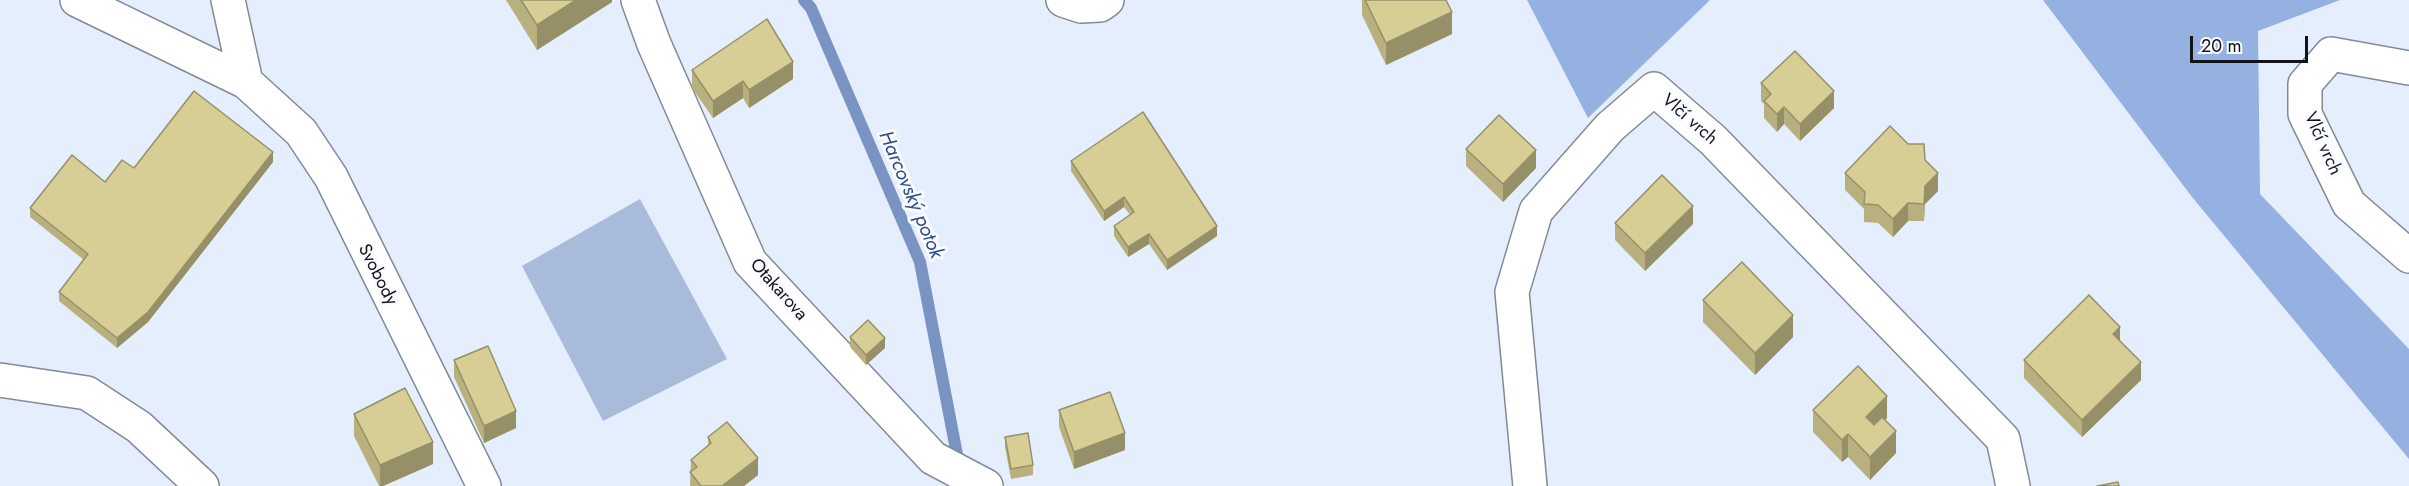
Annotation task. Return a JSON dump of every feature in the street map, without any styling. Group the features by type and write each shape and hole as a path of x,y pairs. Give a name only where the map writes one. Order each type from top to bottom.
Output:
{"street":[{"name":"Svobody","path":"77,0 246,82 301,132 331,177 484,486"},
{"path":"228,0 246,82"},
{"name":"Otakarova","path":"638,0 654,44 750,262 933,458 986,486"},
{"path":"1063,0 1081,6 1100,5 1107,0"},
{"name":"Vlčí vrch","path":"2409,68 2331,54 2305,84 2305,114 2349,204 2409,256"},
{"name":"Vlčí vrch","path":"1530,486 1512,292 1536,211 1610,127 1654,89 1713,140 2003,439 2013,486"},
{"path":"0,380 87,393 139,427 202,486"}],"shaded area":[{"path":"1527,0 1710,0 1588,118"},
{"path":"2043,0 2340,0 2258,31 2260,194 2409,349 2409,459 2192,197"},
{"path":"640,199 727,359 603,421 522,266"}],"building":[{"path":"521,0 576,0 537,25"},
{"path":"1365,0 1446,0 1452,12 1386,43"},
{"path":"767,19 793,62 749,90 743,81 713,101 692,70"},
{"path":"1795,51 1834,91 1800,124 1784,107 1777,114 1764,101 1771,94 1761,83"},
{"path":"194,91 273,152 148,312 117,338 59,292 88,254 30,208 72,155 105,182 122,160 134,168"},
{"path":"1143,112 1217,226 1167,260 1149,234 1128,247 1114,226 1134,212 1124,197 1104,211 1071,161"},
{"path":"1499,115 1536,150 1503,184 1466,149"},
{"path":"1890,126 1908,144 1924,144 1925,160 1938,173 1925,186 1924,204 1908,203 1893,219 1878,205 1864,204 1865,192 1845,173"},
{"path":"1662,175 1693,206 1645,253 1615,223"},
{"path":"1742,262 1793,315 1755,353 1703,300"},
{"path":"2089,295 2120,327 2113,334 2141,362 2082,420 2024,360"},
{"path":"868,320 885,338 866,355 850,337"},
{"path":"488,346 516,411 484,426 454,360"},
{"path":"1858,366 1887,396 1866,417 1874,425 1882,417 1896,431 1870,457 1848,434 1842,440 1813,410"},
{"path":"405,388 433,442 380,465 354,414"},
{"path":"1110,392 1125,433 1074,452 1059,410"},
{"path":"727,422 758,458 722,486 701,486 690,472 697,467 691,460 711,443 708,437"},
{"path":"1028,433 1033,465 1011,469 1005,437"},
{"path":"2118,482 2119,486 2097,486"}],"waterway":[{"name":"Harcovský potok","path":"804,0 811,8 920,262 959,465"}]}
